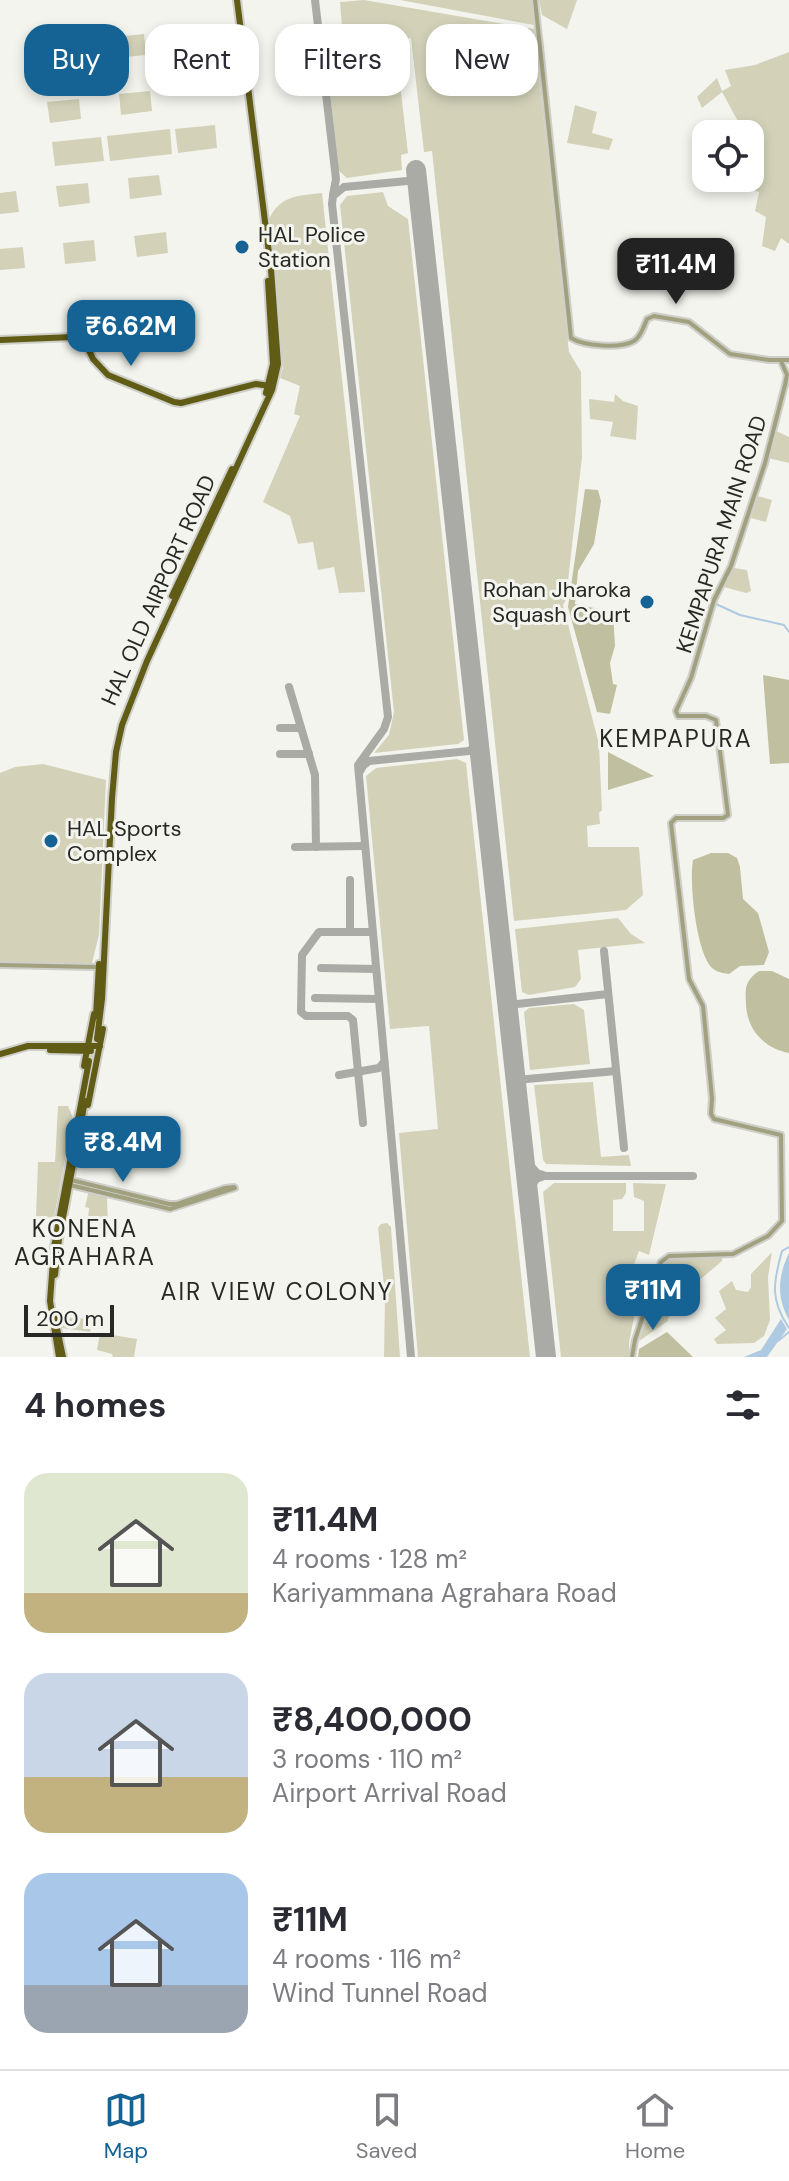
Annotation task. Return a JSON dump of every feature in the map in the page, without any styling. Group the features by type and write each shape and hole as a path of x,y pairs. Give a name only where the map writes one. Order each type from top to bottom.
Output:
{"main road":[{"path":"0,340 73,337 87,346 93,359 108,375 174,402 181,403 256,384 270,389 273,364 267,270 235,0"},
{"name":"HAL OLD AIRPORT ROAD","path":"99,963 113,752 119,723 146,657 270,389"},
{"path":"61,1357 51,1301 54,1247 82,1113 88,1105 106,985 99,963"},
{"path":"82,1113 78,1098 94,1016 99,963"},
{"path":"0,1056 28,1046 88,1048 97,1044"},
{"path":"51,1301 91,1062"}],"street":[{"path":"535,0 571,338 585,344 607,346 633,342 647,319 654,316 695,325 730,354 784,360"},
{"name":"KEMPAPURA MAIN ROAD","path":"632,1357 661,1262 669,1256 733,1254 768,1236 782,1221 781,1135 714,1119 711,1114 703,1006 689,979 673,820 723,818 728,811 716,720 706,716 676,714 676,711 691,678 708,616 728,575 769,449 787,375 784,360"},
{"path":"0,965 99,963"},
{"path":"70,1183 169,1204 235,1188 170,1209 70,1183"}],"green space":[{"path":"364,0 505,24 426,24 426,96 538,96 538,66 569,352 581,372 582,457 563,605 599,744 602,810 599,813 600,824 587,826 588,847 639,847 643,895 626,910 514,921 432,151 424,152 410,24 342,24 340,2"},
{"path":"400,0 532,0 534,24"},
{"path":"539,0 577,0 567,29 542,15"},
{"path":"144,34 145,55 129,57 129,35"},
{"path":"789,52 789,244 781,238 775,251 762,246 766,217 755,211 759,192 764,192 764,120 737,120 722,92 702,108 697,97 717,78 722,91 731,86 725,70 755,65"},
{"path":"145,91 145,96 150,96 152,111 121,115 119,96 129,96 129,93"},
{"path":"330,96 401,96 408,153 401,155 402,170 347,178 338,170"},
{"path":"79,99 81,119 50,123 47,102"},
{"path":"575,105 597,112 592,133 613,139 609,150 567,143"},
{"path":"215,125 217,148 178,153 175,129"},
{"path":"170,129 172,154 110,161 107,136"},
{"path":"101,137 104,161 55,166 52,142"},
{"path":"159,175 162,195 130,199 128,178"},
{"path":"88,183 90,203 59,207 56,186"},
{"path":"16,191 19,212 0,214 0,193"},
{"path":"383,192 388,206 408,219 464,740 458,744 374,753 389,735 394,712 340,205 347,196"},
{"path":"322,193 365,592 339,593 334,567 318,570 313,542 298,544 290,516 263,502 300,416 294,414 300,386 280,378 283,367 269,219 284,201"},
{"path":"166,232 168,253 137,257 134,236"},
{"path":"94,240 96,261 65,264 63,243"},
{"path":"23,247 25,268 0,270 0,249"},
{"path":"615,394 623,401 638,406 636,440 610,436 613,422 590,419 589,399 614,402"},
{"path":"776,431 789,437 789,463 768,458"},
{"path":"585,489 598,490 601,501 594,544 578,571 575,604 613,612 615,646 610,663 613,684 617,685 610,714 597,712 568,607"},
{"path":"757,496 772,500 766,522 751,518"},
{"path":"734,568 747,570 751,591 746,593 724,587"},
{"path":"763,675 789,680 789,763 770,764"},
{"path":"608,752 654,776 608,790"},
{"path":"457,759 466,763 530,1357 418,1357 399,1133 438,1129 429,1026 390,1029 366,776 376,768"},
{"name":"HAL Sports Complex","path":"43,764 106,780 99,935 92,963 0,964 0,773 15,767"},
{"path":"711,853 728,853 737,858 743,899 758,913 769,952 764,965 740,966 729,974 715,970 706,958 695,915 692,870 693,860"},
{"path":"618,918 631,934 645,943 578,950 581,979 575,987 529,995 522,992 515,929"},
{"path":"759,971 772,971 789,979 789,1053 765,1042 750,1022 746,989 748,981"},
{"path":"574,1004 584,1010 590,1064 530,1070 524,1012 529,1008"},
{"path":"593,1082 601,1157 629,1155 631,1166 546,1164 534,1085"},
{"path":"58,1106 68,1106 73,1118 54,1218 36,1216 38,1162 55,1162"},
{"path":"554,1183 626,1183 626,1193 622,1199 613,1200 613,1231 644,1231 644,1201 634,1197 633,1183 666,1184 649,1255 639,1251 619,1305 636,1307 629,1357 561,1357 543,1192"},
{"path":"89,1190 107,1196 108,1228 100,1229 99,1217 88,1217 89,1208 85,1207"},
{"path":"387,1223 391,1227 400,1357 384,1357 385,1296 378,1228"},
{"path":"772,1252 768,1277 770,1320 764,1336 754,1343 717,1344 714,1339 726,1330 715,1318 726,1309 719,1291 732,1281 736,1290 748,1292 751,1274"},
{"path":"722,1257 722,1261 696,1283 668,1321 639,1341 666,1261 672,1258"},
{"path":"59,1317 93,1319 90,1332 61,1328"},
{"path":"667,1332 693,1357 638,1357 639,1349"},
{"path":"100,1333 137,1339 134,1357 113,1357 97,1350"}],"water":[{"path":"789,1253 789,1320 782,1303 780,1286"},
{"path":"781,1319 787,1329 767,1357 744,1357 761,1350"}],"waterway":[{"path":"716,604 740,615 784,625 789,632"},
{"path":"789,1247 782,1251 775,1291 779,1309 789,1328"},
{"path":"778,1341 789,1332"}],"taxiway":[{"path":"315,0 336,179 333,195"},
{"path":"411,1357 358,765 384,729 388,717 332,204 333,196 344,187 418,180"},
{"path":"289,687 315,775 316,847"},
{"path":"280,728 301,728"},
{"path":"359,773 369,761 469,751 480,743"},
{"path":"280,754 309,754"},
{"path":"295,847 364,846"},
{"path":"350,880 350,932"},
{"path":"363,1123 353,1020 348,1016 306,1016 301,1012 302,955 319,932 372,932"},
{"path":"604,951 624,1148"},
{"path":"321,968 376,969"},
{"path":"508,1005 608,994"},
{"path":"315,998 378,999"},
{"path":"339,1075 379,1068 384,1062"},
{"path":"516,1080 616,1071"},
{"path":"525,1159 537,1173 543,1175"},
{"path":"529,1191 536,1179 544,1176 693,1176"}],"runway":[{"path":"416,170 546,1357"}],"tunnel":[{"path":"93,1062 96,1043"}],"place":[{"name":"HAL Police Station","path":"242,247"},
{"name":"Rohan Jharoka Squash Court","path":"647,602"},
{"name":"HAL Sports Complex","path":"51,841"}],"district":[{"name":"KEMPAPURA","path":"676,739"},
{"name":"KONENA AGRAHARA","path":"85,1243"},
{"name":"AIR VIEW COLONY","path":"277,1292"}]}
